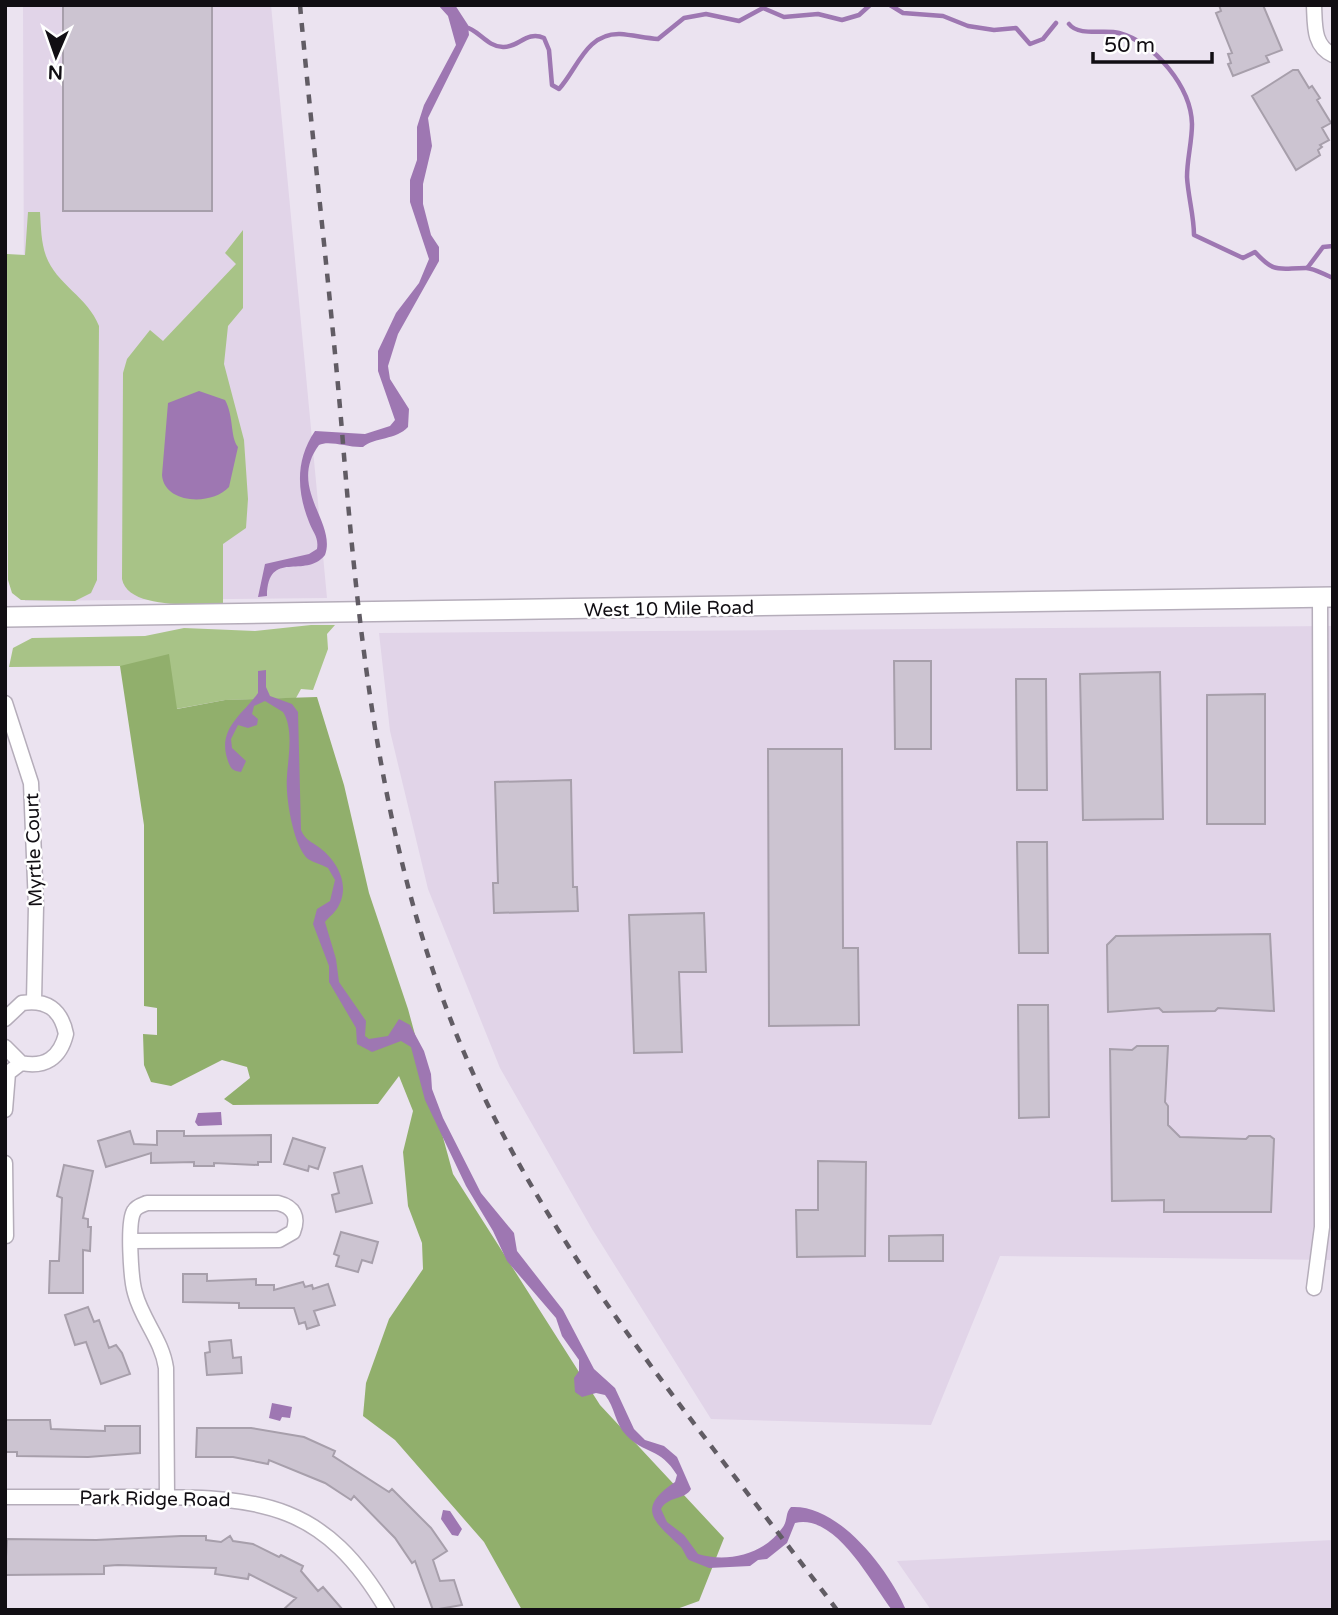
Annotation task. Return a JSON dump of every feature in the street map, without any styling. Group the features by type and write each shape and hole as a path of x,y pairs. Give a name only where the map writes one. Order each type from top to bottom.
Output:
{"main road":[{"name":"West 10 Mile Road","path":"5,617 1326,597"}],"street":[{"path":"1314,5 1316,38 1325,52 1333,55"},
{"path":"1314,1288 1322,1213 1326,597"},
{"name":"Myrtle Court","path":"5,703 31,783 36,906 34,1001"},
{"path":"5,1019 22,1003 34,1001 47,1004 57,1011 66,1034 56,1056 33,1065 21,1062 5,1047"},
{"path":"5,1111 8,1073 21,1062"},
{"path":"5,1163 6,1236"},
{"path":"132,1241 279,1240 293,1232 296,1217 290,1208 278,1203 148,1203 133,1212 132,1241 134,1291 164,1358 167,1497"},
{"name":"Park Ridge Road","path":"5,1497 242,1500 295,1517 334,1541 352,1557 387,1610"}],"shaded area":[{"path":"23,5 271,5 327,598 25,601"},
{"path":"438,5 455,5 468,25 469,35 428,118 432,146 423,184 423,204 431,235 439,247 439,261 398,334 388,366 390,379 409,409 408,427 398,434 373,441 363,447 329,443 319,445 311,461 308,476 310,490 325,530 325,555 317,562 281,569 274,573 269,581 267,596 258,597 265,564 309,554 317,549 300,488 304,453 315,431 365,434 390,426 395,420 378,371 378,351 396,313 419,283 429,259 410,202 410,180 417,160 417,127 424,105 456,45 448,16"},
{"path":"199,391 225,400 238,447 229,487 212,497 190,499 171,492 162,475 168,403"},
{"path":"1333,626 1333,1260 1000,1256 931,1425 711,1419 592,1229 500,1068 428,889 390,731 379,633"},
{"path":"266,670 266,687 270,696 292,704 298,712 301,830 307,839 332,859 342,881 339,905 325,922 336,959 339,982 366,1021 365,1036 369,1039 388,1036 399,1019 410,1025 424,1051 431,1074 432,1089 443,1118 481,1193 514,1233 517,1251 563,1310 594,1369 615,1388 634,1429 645,1440 664,1446 677,1457 691,1489 661,1509 667,1522 684,1535 698,1554 733,1557 766,1544 785,1524 791,1507 809,1509 827,1516 860,1542 888,1577 906,1610 892,1610 863,1568 838,1539 810,1523 795,1523 787,1543 767,1559 758,1560 750,1566 709,1568 689,1560 656,1522 652,1507 663,1491 675,1482 677,1475 665,1460 626,1435 605,1395 596,1393 582,1397 575,1392 574,1378 579,1371 579,1360 562,1336 556,1318 507,1261 493,1231 466,1186 425,1100 411,1047 401,1041 372,1052 357,1044 356,1028 329,982 329,966 313,924 317,909 330,901 335,880 328,868 308,859 294,832 287,784 289,735 283,712 265,701 254,706 252,714 258,719 257,725 248,728 238,725 231,739 232,748 246,761 241,772 232,768 227,758 225,747 229,730 258,693 258,671"},
{"path":"221,1112 222,1125 198,1126 195,1122 198,1113"},
{"path":"272,1403 292,1407 290,1418 282,1417 280,1421 269,1418"},
{"path":"443,1510 450,1511 462,1529 458,1536 452,1535 441,1519"},
{"path":"1333,1540 1333,1610 931,1610 897,1561"}],"green space":[{"path":"28,212 40,212 43,245 51,266 87,307 99,326 97,580 91,593 75,601 21,600 12,593 8,580 7,254 25,255"},
{"path":"243,230 243,308 228,326 224,364 244,440 248,499 246,528 223,544 223,604 150,601 127,589 122,579 123,373 127,359 150,330 163,341 236,264 225,253"},
{"path":"335,625 327,634 328,649 313,690 301,689 296,698 225,700 176,709 120,666 9,667 13,648 32,638 145,636 184,628 255,631"},
{"path":"169,654 177,709 225,700 317,697 344,785 369,893 408,1009 453,1174 600,1405 724,1538 699,1601 674,1610 522,1610 484,1542 395,1440 363,1416 366,1383 389,1319 423,1269 422,1243 408,1206 403,1152 413,1111 399,1076 378,1104 233,1105 224,1099 250,1078 247,1067 222,1060 171,1086 151,1082 144,1065 143,1034 157,1035 157,1008 144,1006 144,825 120,666"}],"building":[{"path":"63,5 212,5 212,211 63,211"},
{"path":"1219,5 1263,5 1282,50 1266,56 1269,62 1233,76 1228,64 1231,63 1228,54 1232,53 1216,13 1221,11"},
{"path":"1293,70 1298,70 1309,88 1312,86 1331,123 1322,128 1329,140 1320,145 1320,155 1296,170 1252,96"},
{"path":"894,661 931,661 931,749 895,749"},
{"path":"1160,672 1163,819 1083,820 1080,674"},
{"path":"1016,679 1046,679 1047,790 1017,790"},
{"path":"1265,694 1265,824 1207,824 1207,695"},
{"path":"768,749 842,749 843,948 858,948 859,1025 769,1026"},
{"path":"571,780 573,887 577,887 578,911 494,913 493,883 498,883 495,782"},
{"path":"1017,842 1047,842 1048,953 1019,953"},
{"path":"704,913 706,972 679,972 682,1052 634,1053 629,915"},
{"path":"1270,934 1274,1011 1218,1008 1215,1011 1163,1012 1159,1008 1108,1012 1107,945 1116,936"},
{"path":"1018,1005 1048,1005 1049,1117 1019,1118"},
{"path":"1137,1046 1168,1046 1165,1102 1168,1106 1168,1125 1180,1137 1246,1139 1249,1136 1270,1136 1274,1139 1271,1212 1164,1212 1164,1200 1112,1201 1110,1049 1132,1050"},
{"path":"130,1131 134,1144 157,1145 157,1131 184,1131 184,1136 271,1135 271,1162 258,1162 258,1165 214,1163 214,1166 194,1166 194,1162 151,1163 151,1153 106,1167 98,1141"},
{"path":"293,1138 325,1148 318,1169 309,1166 308,1171 284,1164"},
{"path":"818,1161 866,1162 865,1256 797,1257 796,1210 818,1210"},
{"path":"64,1165 93,1171 83,1218 88,1219 88,1227 91,1227 90,1251 83,1250 83,1293 49,1293 50,1261 59,1261 62,1198 57,1196"},
{"path":"362,1166 372,1203 336,1212 332,1195 339,1193 334,1173"},
{"path":"341,1232 378,1242 372,1263 362,1260 358,1272 336,1266 339,1256 334,1254"},
{"path":"943,1235 943,1261 889,1261 889,1236"},
{"path":"183,1274 207,1274 207,1281 256,1279 256,1285 274,1285 274,1290 303,1282 305,1287 312,1285 313,1289 328,1284 335,1305 314,1311 319,1325 307,1329 305,1322 299,1324 294,1308 239,1308 239,1303 183,1302"},
{"path":"88,1307 94,1322 99,1320 109,1348 116,1345 122,1353 130,1374 101,1384 86,1342 75,1345 65,1315"},
{"path":"231,1340 233,1358 241,1357 242,1373 207,1375 205,1353 210,1352 209,1342"},
{"path":"5,1420 50,1420 51,1429 105,1431 105,1426 140,1426 140,1453 88,1457 17,1456 17,1452 5,1452"},
{"path":"197,1428 251,1428 304,1437 335,1451 333,1456 389,1492 392,1489 431,1528 447,1551 433,1560 440,1581 454,1580 462,1605 433,1610 415,1561 412,1563 395,1538 354,1496 351,1500 325,1483 269,1460 268,1464 233,1457 196,1457"},
{"path":"206,1536 206,1540 221,1542 230,1536 233,1541 253,1544 279,1557 281,1555 303,1566 301,1571 318,1591 323,1587 343,1610 283,1610 296,1598 249,1574 248,1579 215,1574 216,1568 118,1565 104,1566 104,1574 5,1575 7,1539 96,1540"}],"waterway":[{"path":"465,27 487,41 503,47 533,36 544,38 549,50 552,85 559,89 591,45 608,35 658,39 684,18 706,14 739,21 763,8 784,17 818,14 842,20 859,15 870,5"},
{"path":"890,5 903,13 943,16 968,26 994,30 1016,28 1030,44 1043,39 1056,23"},
{"path":"1069,24 1079,30 1113,32 1132,38 1158,56 1178,82 1190,110 1192,124 1187,177 1194,235 1243,258 1255,252 1273,267 1309,268 1333,278"},
{"path":"1308,267 1323,247 1333,246"}],"railway":[{"path":"300,5 349,516 369,688 401,858 423,941 452,1022 486,1101 522,1170 562,1236 649,1363 837,1610"}]}
